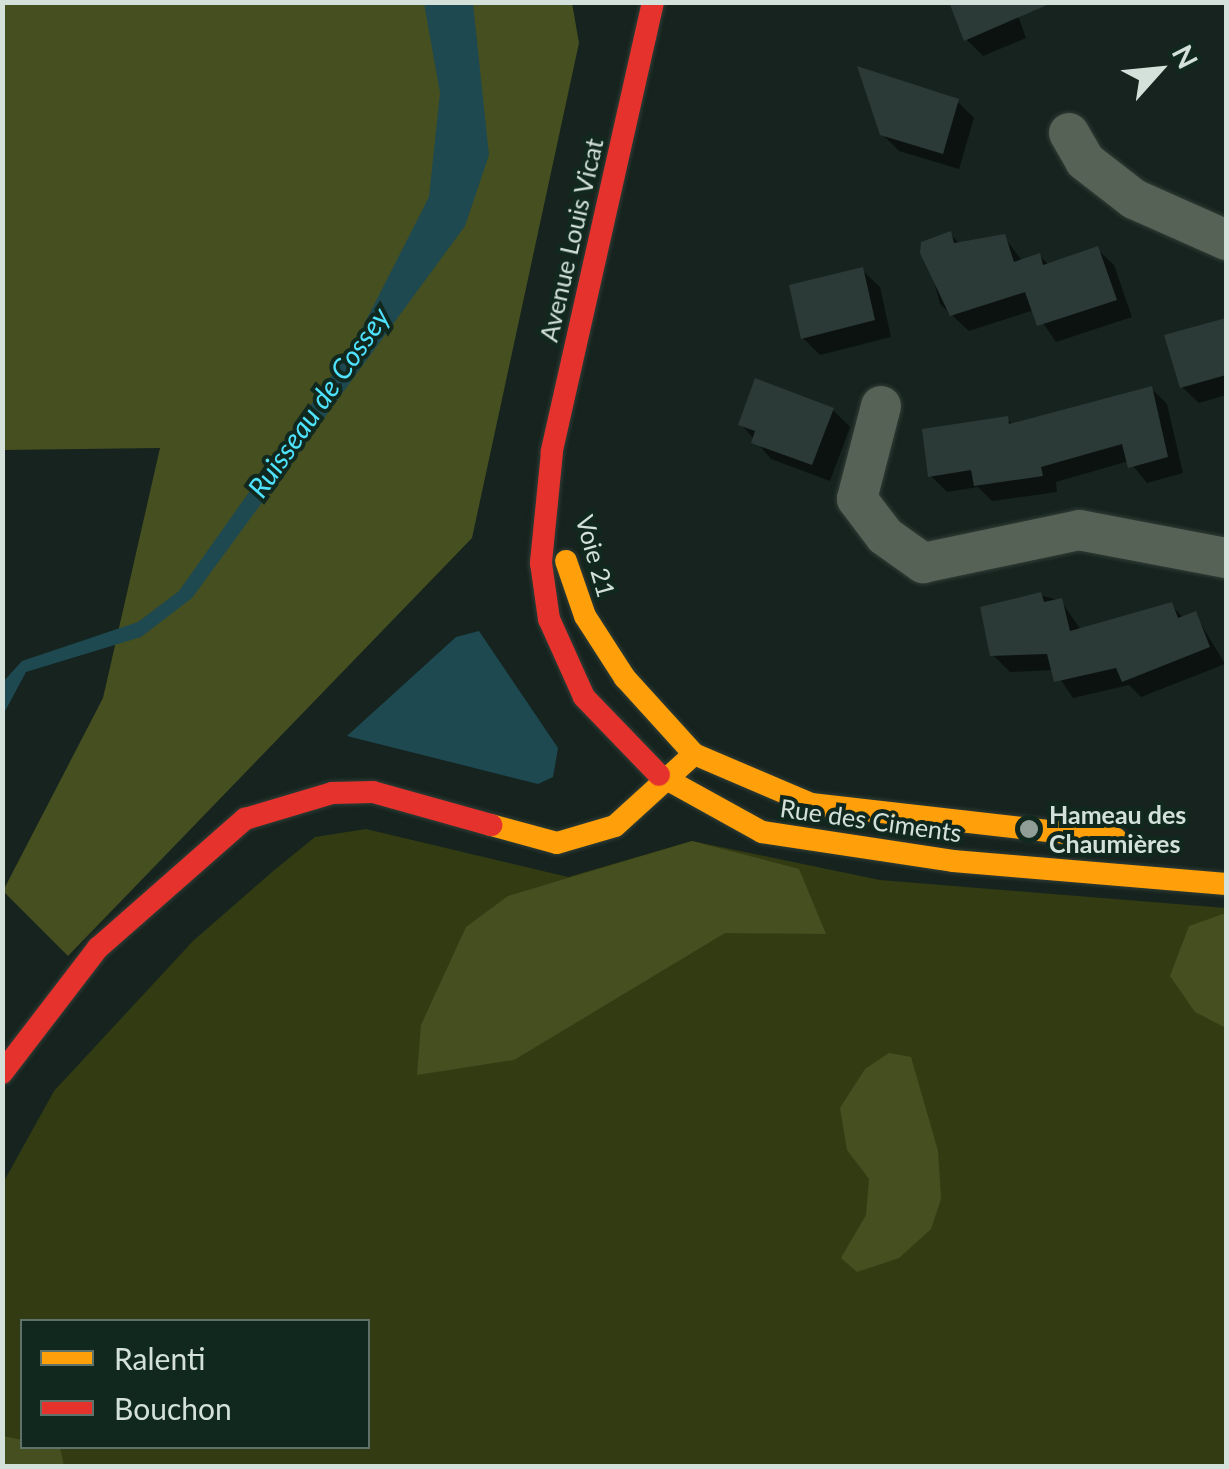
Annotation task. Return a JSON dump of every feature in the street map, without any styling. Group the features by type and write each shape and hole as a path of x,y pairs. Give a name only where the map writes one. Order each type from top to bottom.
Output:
{"main road":[{"name":"Avenue Louis Vicat","path":"549,490 652,2"},
{"name":"Voie 21","path":"549,490 584,616 624,678 694,754"},
{"name":"Voie 21","path":"549,490 540,563 560,653 584,697 667,783"},
{"path":"2,1073 98,948 245,819 332,792 373,792 557,843 615,826 667,783 694,754"},
{"name":"Rue des Ciments","path":"694,754 811,804 1144,842"},
{"name":"Rue des Ciments","path":"667,783 762,832 811,843 1226,884"}],"street":[{"path":"1068,133 1085,161 1134,199 1226,240"},
{"path":"881,406 857,499 885,536 923,563 1079,530 1226,558"}],"green space":[{"path":"3,3 572,3 579,43 472,538 68,956 3,891 103,698 160,448 3,450"},
{"path":"366,829 568,877 692,841 880,880 1226,908 1226,1466 3,1466 3,1183 54,1091 193,941 315,837"},
{"path":"692,841 799,869 826,934 725,933 514,1060 417,1075 421,1025 466,927 508,896"},
{"path":"1226,913 1226,1028 1195,1012 1170,976 1189,926"},
{"path":"889,1053 911,1057 938,1151 941,1199 931,1229 899,1258 857,1272 841,1258 866,1215 869,1179 847,1150 840,1108 865,1069"},
{"path":"2,1436 20,1439 20,1449 60,1449 64,1466 3,1466"}],"water":[{"name":"Ruisseau de Cossey","path":"424,3 473,3 489,155 465,226 192,598 141,637 26,672 3,715 3,682 22,661 138,622 179,591 354,344 429,197 440,93"},
{"path":"479,631 558,748 553,777 538,784 347,736 456,637"}],"building":[{"path":"949,2 1054,2 964,41"},
{"path":"857,66 959,99 943,154 880,135"},
{"path":"951,231 954,243 1005,234 1014,262 1040,253 1043,265 1098,246 1117,300 1037,326 1025,292 950,316 920,253 921,242"},
{"path":"863,267 875,320 801,339 789,285"},
{"path":"1226,318 1226,375 1180,388 1164,335"},
{"path":"755,378 834,408 812,465 751,443 755,431 738,425"},
{"path":"1152,386 1168,457 1128,468 1122,444 1041,467 1043,476 974,486 971,470 928,477 922,429 1008,416 1009,424"},
{"path":"1041,592 1044,602 1062,598 1070,631 1172,602 1178,618 1196,611 1210,647 1122,682 1116,668 1054,682 1047,654 990,656 980,607"}],"traffic: slow":[{"path":"566,561 585,616 625,678 694,754 811,804 1116,839"},
{"path":"491,825 557,843 615,826 692,756"},
{"path":"659,775 762,832 953,861 1226,884"}],"traffic: jam":[{"path":"653,2 552,452 541,563 549,619 584,697 659,775"},
{"path":"2,1073 98,948 245,819 332,793 373,792 491,825"}],"place":[{"name":"Hameau des Chaumières","path":"1029,829"}]}
